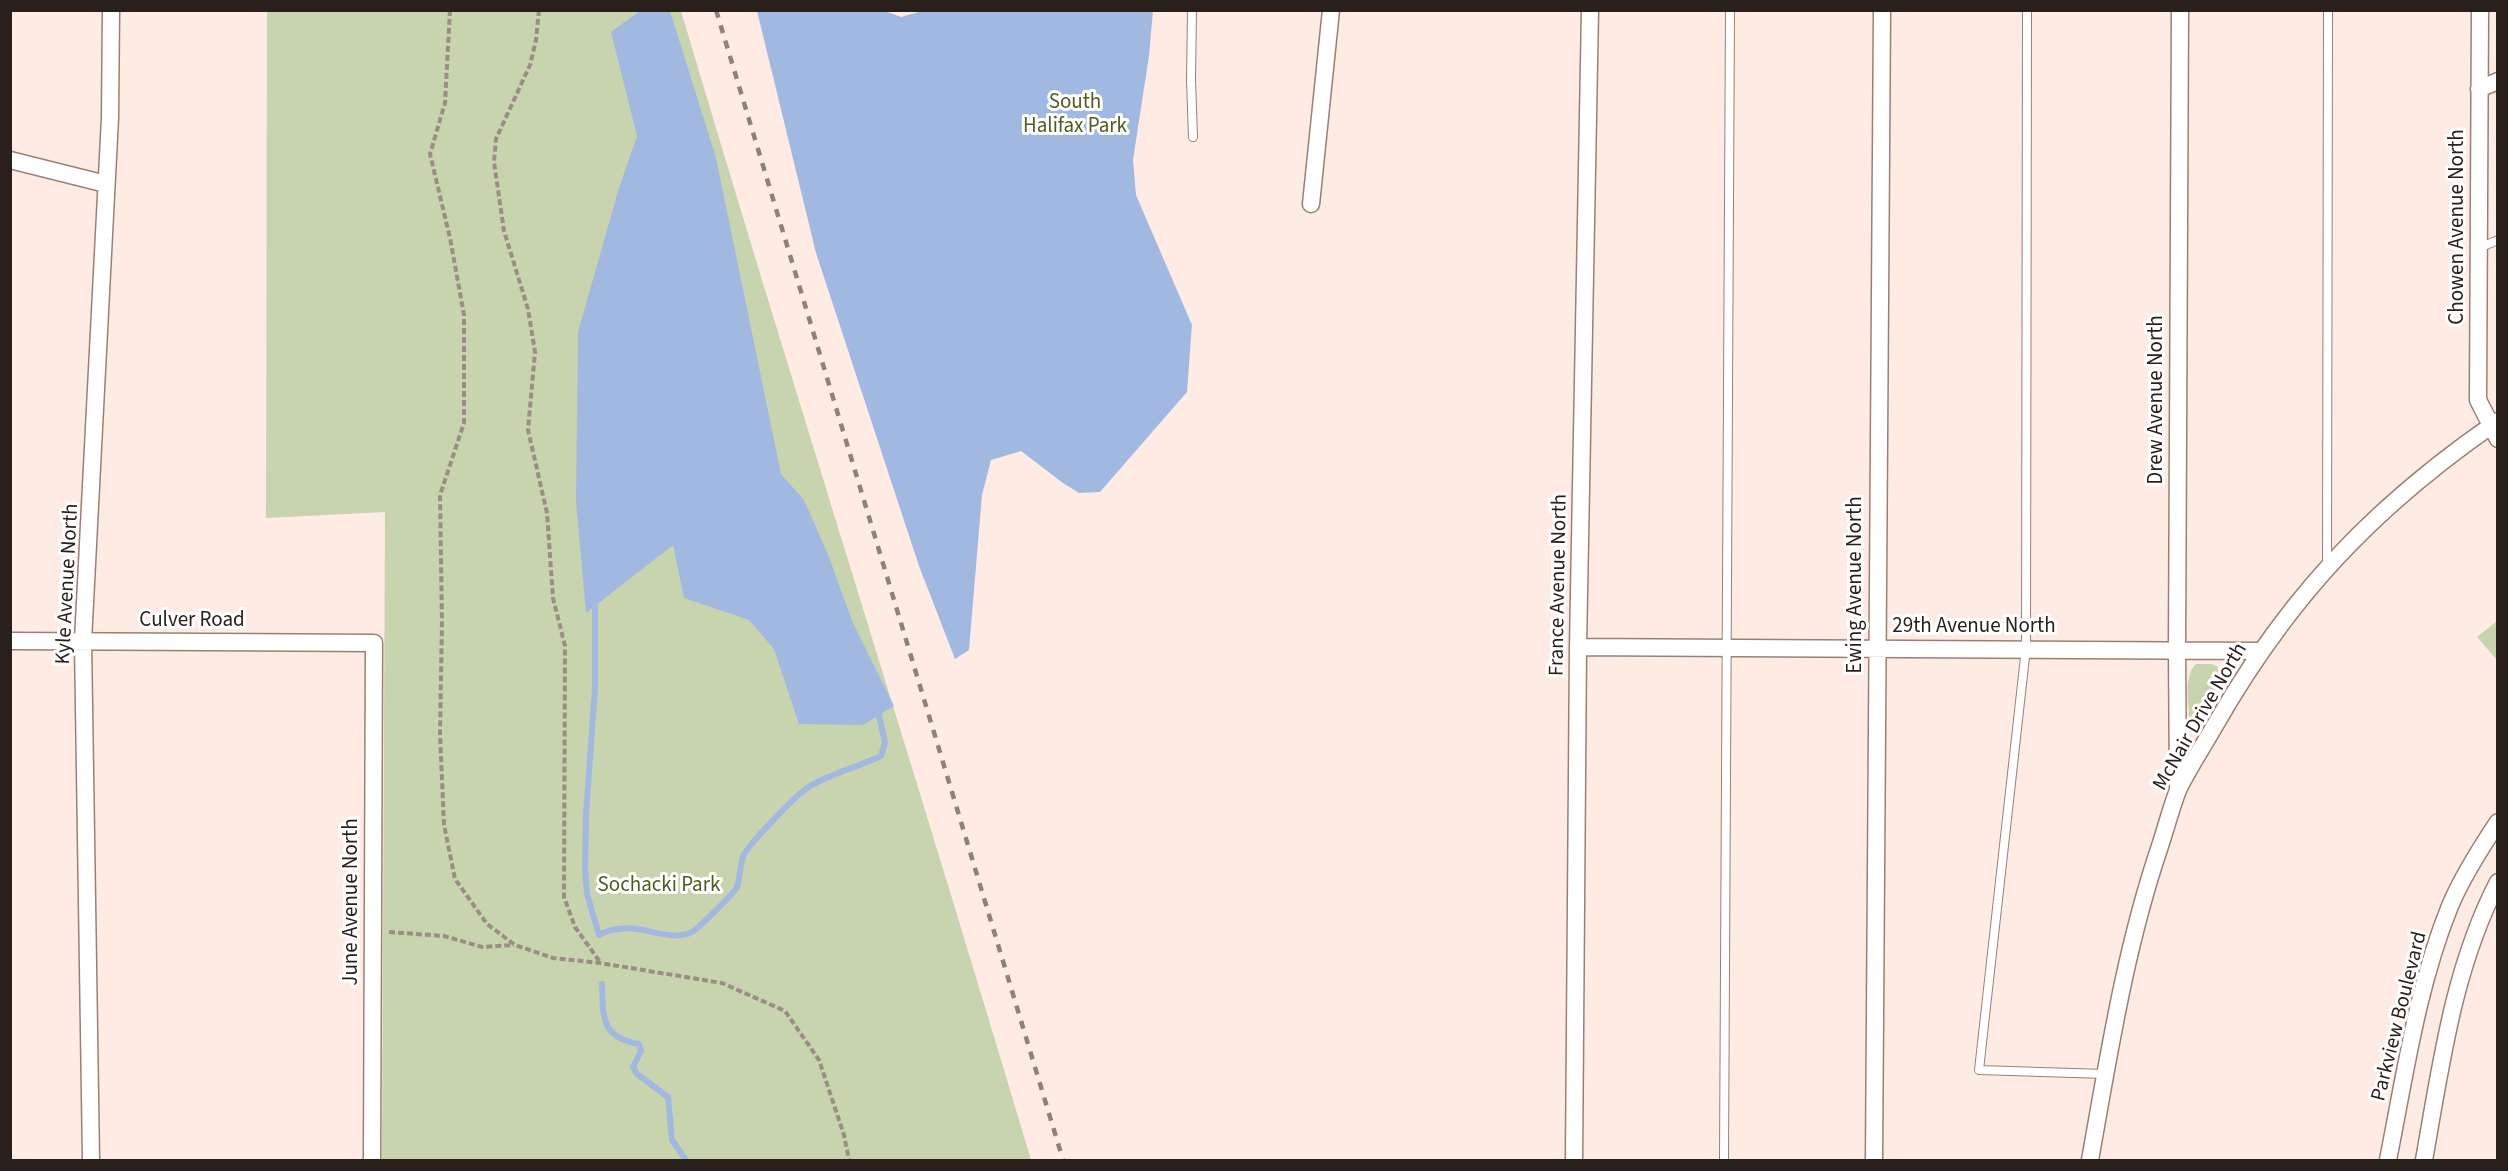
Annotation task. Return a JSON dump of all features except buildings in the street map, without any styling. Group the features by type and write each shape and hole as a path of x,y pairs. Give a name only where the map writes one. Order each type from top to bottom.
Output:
{"street":[{"name":"Kyle Avenue North","path":"91,1161 83,641 110,118 111,10"},
{"path":"1311,204 1331,10"},
{"name":"France Avenue North","path":"1574,1161 1578,646 1590,10"},
{"name":"Ewing Avenue North","path":"1874,1161 1882,10"},
{"name":"Drew Avenue North","path":"2178,790 2176,650 2180,10"},
{"name":"Chowen Avenue North","path":"2480,10 2478,400 2495,428"},
{"path":"2479,89 2498,81"},
{"path":"10,160 106,184"},
{"name":"McNair Drive North","path":"2090,1161 2121,984 2143,897 2178,790 2230,699 2262,651 2296,603 2327,567 2377,514 2436,465 2495,428"},
{"name":"Culver Road","path":"10,641 374,643"},
{"name":"June Avenue North","path":"372,1161 374,643"},
{"name":"29th Avenue North","path":"1578,646 2262,651"},
{"name":"Parkview Boulevard","path":"2388,1161 2429,964 2450,905 2479,849 2498,822"},
{"path":"2424,1161 2462,968 2482,913 2498,882"}],"lane":[{"path":"1192,10 1193,137"},
{"path":"1724,1161 1731,10"},
{"path":"2027,10 2026,648 1979,1070 2106,1074"},
{"path":"2327,567 2328,10"},
{"path":"2479,248 2498,240"}],"path":[{"path":"450,10 445,103 430,154 450,238 464,315 464,423 440,495 442,622 440,734 444,825 455,879 487,924 515,945 553,958 600,963 722,983 784,1011 819,1060 844,1135 849,1161"},
{"path":"539,10 536,40 530,65 496,139 494,162 504,231 528,309 535,352 528,430 547,513 553,598 565,646 564,897 575,927 600,963"},
{"path":"373,932 444,936 482,947 515,945"}],"green space":[{"name":"Sochacki Park","path":"267,11 681,11 1031,1160 382,1160 385,512 266,518"},
{"path":"2497,621 2497,660 2477,637"},
{"path":"2196,664 2217,666 2221,680 2197,721 2193,722 2189,718 2188,682 2189,675"}],"water":[{"path":"926,10 1153,11 1149,56 1133,160 1136,195 1192,325 1187,392 1100,492 1079,493 1021,451 991,460 982,495 969,650 955,659 919,566 816,253 757,11 885,11 901,17"},
{"path":"640,11 670,11 716,158 781,474 804,500 829,557 852,621 894,706 863,725 799,724 774,649 749,620 684,598 673,545 586,613 576,501 578,332 619,188 637,136 611,32"}],"waterway":[{"path":"595,607 595,689 586,814 585,868 587,894 599,935 625,928 671,935 681,935 696,929 735,890 746,851 795,798 818,781 881,756 885,743 879,715"},
{"path":"602,984 604,1016 607,1024 617,1037 639,1044 641,1051 633,1067 637,1074 668,1097 672,1140 686,1160"}],"railway":[{"path":"716,10 1063,1160"}],"park label":[{"name":"South Halifax Park","path":"1075,113"}]}
